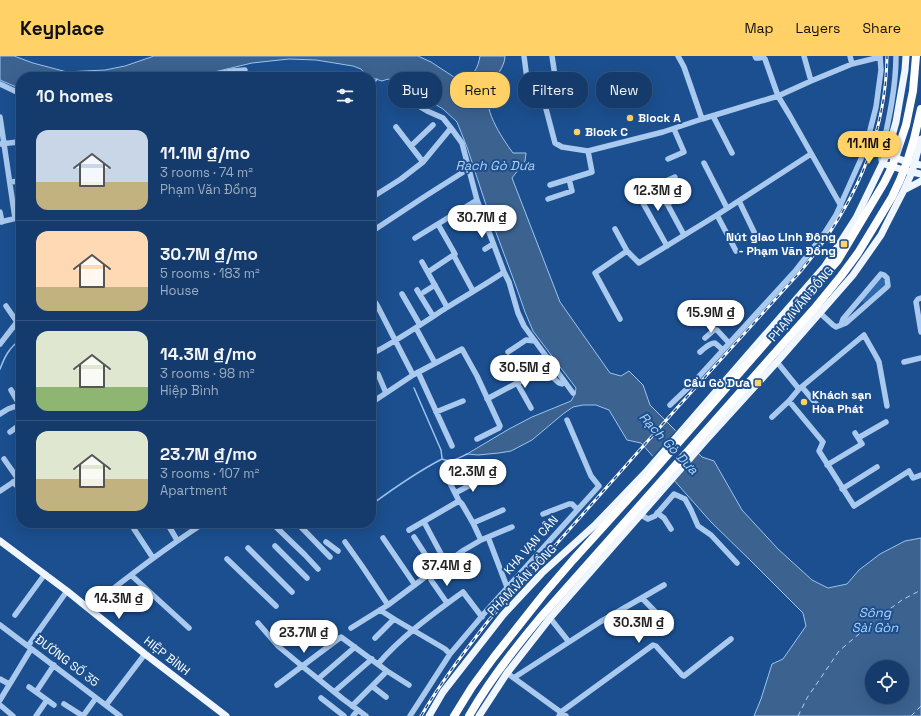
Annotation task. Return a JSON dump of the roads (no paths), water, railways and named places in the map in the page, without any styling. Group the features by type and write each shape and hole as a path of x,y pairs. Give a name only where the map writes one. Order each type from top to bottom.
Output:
{"highway":[{"name":"PHẠM VĂN ĐỒNG","path":"690,424 838,260 884,184 896,158 906,125 913,91 916,56"},
{"name":"PHẠM VĂN ĐỒNG","path":"705,437 726,407 848,273 858,253 914,163 919,143 921,109"},
{"path":"648,474 690,424"},
{"path":"469,716 494,676 516,646 570,583 662,486 705,437"},
{"name":"PHẠM VĂN ĐỒNG","path":"454,716 472,688 515,630 573,560 641,485 648,474"}],"main road":[{"name":"PHẠM VĂN ĐỒNG","path":"690,424 825,266 856,218 883,163 884,154 896,122 906,56"},
{"path":"884,154 914,163"},
{"path":"883,163 892,167 921,174"},
{"name":"PHẠM VĂN ĐỒNG","path":"705,437 777,362 820,312 848,273 881,235 888,224 904,190 908,171"},
{"path":"892,197 921,181"},
{"name":"PHẠM VĂN ĐỒNG","path":"429,716 443,692 504,615 542,573 648,474"},
{"path":"620,499 641,485"},
{"path":"479,716 507,673 550,618 641,515 662,486"},
{"name":"HIỆP BÌNH","path":"0,541 68,591 145,654 226,716"}],"street":[{"path":"524,56 526,72"},
{"path":"552,56 554,72"},
{"path":"678,56 684,67 702,119"},
{"path":"755,56 756,58 763,57 765,59 778,96 841,206"},
{"path":"804,56 811,81"},
{"path":"850,56 852,64"},
{"path":"547,108 555,143 562,147 588,151 674,129 778,96 852,64 880,56 876,107 865,150 836,215 824,234 796,270 692,384 670,405"},
{"path":"876,179 884,154 882,148 889,119 896,56"},
{"path":"239,72 245,70"},
{"path":"0,84 16,92"},
{"path":"422,108 443,118 462,142 477,200 509,282 518,313 524,326 573,393"},
{"path":"713,116 732,153"},
{"path":"0,117 2,143 16,208"},
{"path":"411,146 433,124"},
{"path":"396,127 423,162"},
{"path":"376,195 401,179 423,162 451,128"},
{"path":"668,159 684,152 674,129"},
{"path":"2,143 16,142"},
{"path":"550,185 592,172 588,151"},
{"path":"615,229 627,251 639,263 717,215 811,154"},
{"path":"704,163 727,208"},
{"path":"376,229 468,169"},
{"path":"674,177 657,185 684,235"},
{"path":"548,199 572,191 569,179"},
{"path":"10,182 16,181"},
{"path":"634,187 667,246"},
{"path":"667,204 686,193"},
{"path":"414,238 477,200"},
{"path":"739,201 756,236"},
{"path":"0,212 1,222 16,218"},
{"path":"717,215 736,251"},
{"path":"438,226 455,253 454,256 473,291"},
{"path":"485,248 493,244"},
{"path":"620,319 595,273 627,251"},
{"path":"428,272 454,256"},
{"path":"422,262 447,307"},
{"path":"377,351 396,341 504,272"},
{"path":"820,312 836,327 841,325 846,323 888,286 887,278 884,275 880,274 843,319 841,325"},
{"path":"424,292 435,285"},
{"path":"417,290 433,316"},
{"path":"402,294 435,363"},
{"path":"921,298 916,302 921,332"},
{"path":"377,305 416,374 452,446"},
{"path":"6,306 16,318"},
{"path":"0,344 16,325"},
{"path":"705,338 714,330 717,330 729,343"},
{"path":"772,417 800,388 864,335 878,358 887,406"},
{"path":"508,352 526,340 535,341"},
{"path":"700,352 712,343 715,343 723,350"},
{"path":"376,400 416,374 462,349 477,376 500,426 499,428 477,439"},
{"path":"904,362 921,358"},
{"path":"777,362 817,405"},
{"path":"488,400 517,383 544,370 551,364"},
{"path":"544,370 559,383 562,384 565,382"},
{"path":"378,374 386,393"},
{"path":"517,383 531,408"},
{"path":"10,390 16,400"},
{"path":"436,412 463,401"},
{"path":"789,401 823,442 819,451 854,506 908,471 913,478 921,475"},
{"path":"0,414 8,409 16,407"},
{"name":"KHA VẠN CÂN","path":"410,716 450,654 507,587 599,486 591,476 567,420"},
{"path":"827,465 862,444 857,435 886,422"},
{"path":"10,432 16,428"},
{"path":"4,459 16,477"},
{"path":"842,489 877,467"},
{"path":"444,471 481,540"},
{"path":"455,493 484,478"},
{"path":"0,491 16,480"},
{"path":"641,515 648,519 655,516 674,494 685,499 698,526 711,535 737,563"},
{"path":"410,530 459,501"},
{"path":"543,514 569,504 572,504 577,509"},
{"path":"473,523 503,510"},
{"path":"657,513 664,518 671,529"},
{"path":"424,522 446,563 481,540 512,527"},
{"path":"170,528 177,540"},
{"path":"89,608 153,558 195,528"},
{"path":"277,528 318,569"},
{"path":"302,528 330,557"},
{"path":"134,529 153,558"},
{"path":"351,628 388,605 436,570 414,537"},
{"path":"488,537 507,587"},
{"path":"383,538 415,585"},
{"path":"326,542 338,551"},
{"path":"345,542 388,605"},
{"path":"275,546 307,578"},
{"path":"248,548 292,592"},
{"path":"227,559 276,606"},
{"path":"14,615 45,574"},
{"path":"131,575 189,628"},
{"path":"432,580 447,603"},
{"path":"515,678 600,622 664,585"},
{"path":"0,700 30,647 68,591"},
{"path":"378,664 413,631 463,592 482,617"},
{"path":"642,598 671,628"},
{"path":"380,610 394,620 445,649 450,654"},
{"path":"550,618 569,642"},
{"path":"375,638 394,620"},
{"path":"258,623 278,646 366,716"},
{"name":"ĐƯỜNG SỐ 35","path":"0,625 118,715"},
{"path":"277,684 341,637 387,671 409,685"},
{"path":"560,714 653,645 656,646 684,676 731,639"},
{"path":"318,679 355,647"},
{"path":"106,705 145,654"},
{"path":"334,692 372,659"},
{"path":"36,692 54,665"},
{"path":"352,706 387,671"},
{"path":"507,673 560,714 566,716"},
{"path":"0,679 9,684"},
{"path":"372,686 386,697"},
{"path":"29,688 54,705"},
{"path":"64,704 83,716 96,698"},
{"path":"322,698 344,716"},
{"path":"36,716 47,700"},
{"path":"0,705 13,716"},
{"path":"353,716 358,710"}],"water":[{"path":"0,56 14,56 33,63 67,72 16,72 16,87 0,80"},
{"path":"154,56 418,56 431,62 450,74 450,108 489,108 498,131 513,153 526,153 525,161 512,178 560,302 610,373 621,376 629,371 643,385 650,405 702,457 714,461 742,510 778,549 812,580 828,588 847,584 859,570 880,554 905,541 921,538 921,716 754,716 772,664 783,659 806,626 803,613 711,522 641,443 627,440 609,410 596,405 573,407 532,440 511,451 478,455 467,454 532,417 571,401 575,394 576,388 533,331 457,122 441,108 442,72 388,72 388,79 382,81 376,79 376,72 364,72 361,69 353,66 316,60 289,59 252,63 214,72 67,72 105,70 125,66"},
{"path":"480,56 505,56 499,72 474,72 478,65"}],"waterway":[{"path":"0,369 8,352 16,343"},
{"path":"414,388 441,450 442,458"},
{"path":"376,501 406,480 442,459 452,460 467,454"}],"railway":[{"path":"421,716 445,679 489,620 800,272 819,248 850,198 863,172 873,144 885,86 887,56"}],"place":[{"name":"Block A","path":"630,118"},
{"name":"Block C","path":"577,132"},
{"name":"Nút giao Linh Đông - Phạm Văn Đồng","path":"844,244"},
{"name":"Cầu Gò Dưa","path":"758,383"},
{"name":"Khách sạn Hòa Phát","path":"804,402"}],"water label":[{"name":"Rạch Gò Dưa","path":"495,165"},
{"name":"Rạch Gò Dưa","path":"669,443"},
{"name":"Sông Sài Gòn","path":"875,620"}]}
